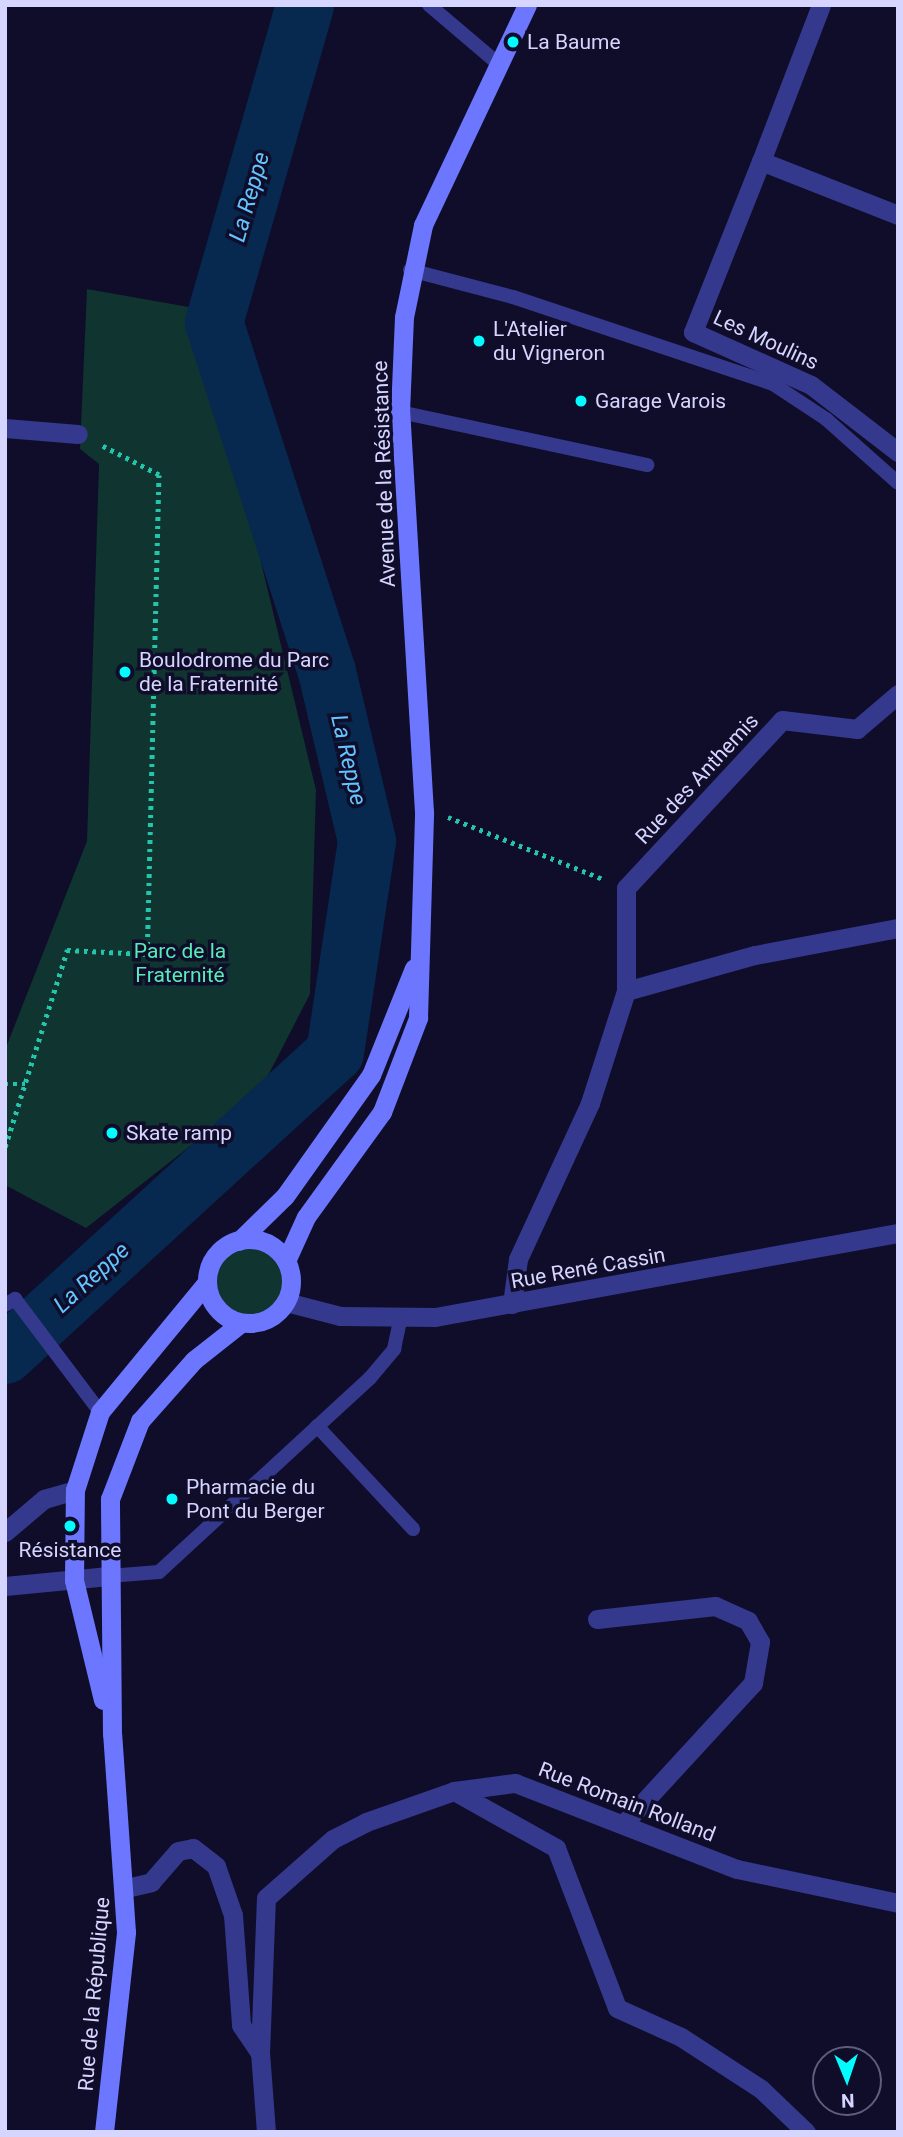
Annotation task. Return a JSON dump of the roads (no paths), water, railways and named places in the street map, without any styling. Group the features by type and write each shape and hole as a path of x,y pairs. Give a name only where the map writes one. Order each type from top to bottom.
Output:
{"main road":[{"name":"Avenue de la Résistance","path":"286,1261 306,1217 382,1112 403,1066 418,1018 424,812 400,412 410,271 423,225 528,10"},
{"name":"Avenue de la Résistance","path":"239,1241 285,1196 371,1075 419,952"},
{"path":"239,1241 271,1245 286,1261 286,1302 267,1320 241,1323 216,1308 207,1282 211,1264 239,1241"},
{"name":"Rue de la République","path":"112,1734 74,1580 75,1490 100,1412 207,1282"},
{"name":"Rue de la République","path":"104,2132 126,1888 112,1734 110,1499 140,1421 194,1360 241,1323"}],"street":[{"name":"Les Moulins","path":"821,5 693,332 811,385 898,452"},
{"path":"761,161 898,215"},
{"path":"5,428 78,434"},
{"name":"Rue des Anthemis","path":"626,991 626,888 782,720 857,729 898,694"},
{"path":"512,1304 518,1259 590,1102 626,991 755,955 898,928"},
{"name":"Rue René Cassin","path":"286,1302 340,1317 400,1321 512,1304 898,1233"},
{"path":"5,1532 44,1499 75,1490"},
{"path":"5,1586 109,1576"},
{"path":"597,1619 715,1606 748,1621 760,1642 753,1683 626,1821"},
{"name":"Rue Romain Rolland","path":"266,2132 260,2053 266,1898 333,1839 366,1822 454,1791 515,1783 626,1821 737,1869 898,1903"},
{"path":"454,1791 556,1847 617,2008 681,2037 761,2089 806,2132"},
{"path":"126,1888 151,1882 178,1851 193,1848 216,1866 233,1915 241,2025 260,2053"}],"lane":[{"path":"429,5 501,66"},
{"path":"410,271 513,297 773,384 826,419 898,484"},
{"path":"400,412 647,465"},
{"path":"10,1302 61,1359 100,1412"},
{"path":"109,1576 159,1572 317,1426 394,1349 400,1321"},
{"path":"317,1426 413,1530"}],"waterway":[{"name":"La Reppe","path":"5,1355 335,1053 367,841 327,672 214,323 305,5"}],"place":[{"name":"La Baume","path":"513,42"},
{"name":"L'Atelier du Vigneron","path":"479,341"},
{"name":"Garage Varois","path":"581,401"},
{"name":"Boulodrome du Parc de la Fraternité","path":"125,672"},
{"name":"Skate ramp","path":"112,1133"},
{"name":"Pharmacie du Pont du Berger","path":"172,1499"},
{"name":"Résistance","path":"70,1526"}],"park label":[{"name":"Parc de la Fraternité","path":"180,963"}]}
